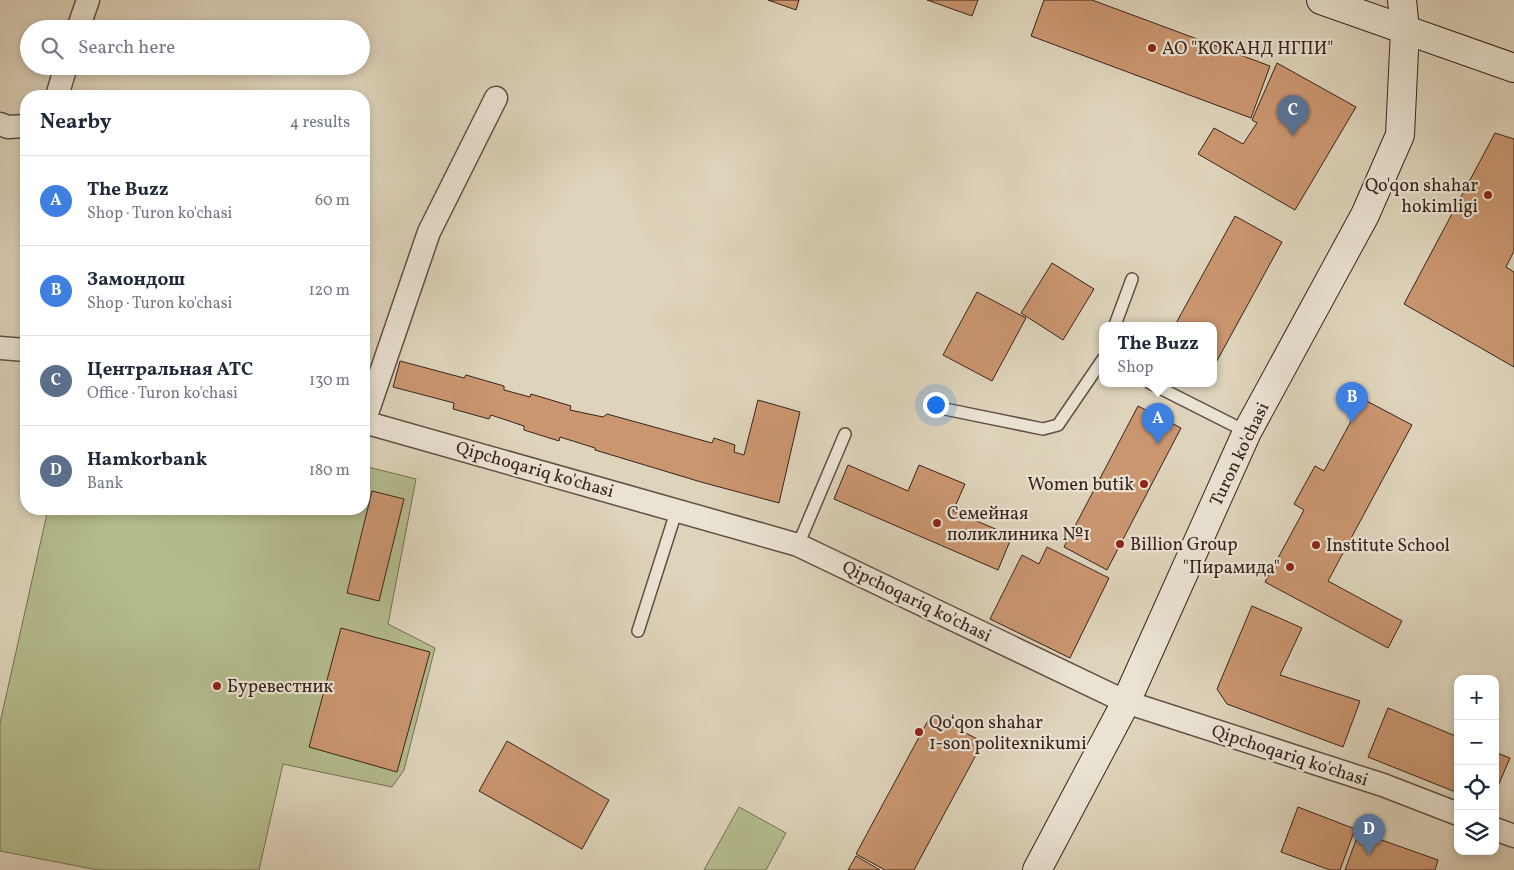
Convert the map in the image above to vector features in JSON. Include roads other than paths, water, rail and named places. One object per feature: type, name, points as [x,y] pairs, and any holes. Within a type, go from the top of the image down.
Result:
[{"type":"main road","points":[[1321,0],[1514,68]]},
{"type":"main road","name":"Turon ko'chasi","points":[[1037,870],[1126,702],[1247,432],[1365,215],[1400,135],[1405,30],[1402,0]]},
{"type":"street","points":[[81,20],[88,0]]},
{"type":"street","points":[[58,90],[63,75]]},
{"type":"street","points":[[370,404],[429,232],[496,98]]},
{"type":"street","points":[[0,124],[20,126]]},
{"type":"street","points":[[0,348],[20,350]]},
{"type":"street","name":"Qipchoqariq ko'chasi","points":[[370,424],[677,509],[798,545],[1126,702],[1384,785],[1454,812]]},
{"type":"street","points":[[1499,830],[1514,836]]},
{"type":"lane","points":[[1116,322],[1132,279]]},
{"type":"lane","points":[[940,408],[1044,429],[1058,425],[1099,365]]},
{"type":"lane","points":[[1158,387],[1247,432]]},
{"type":"lane","points":[[798,545],[845,434]]},
{"type":"lane","points":[[638,632],[677,509]]},
{"type":"place","name":"АО \"КОКАНД НГПИ\"","points":[[1152,48]]},
{"type":"place","name":"Центральная АТС","points":[[1293,136]]},
{"type":"place","name":"Qo'qon shahar hokimligi","points":[[1488,195]]},
{"type":"place","name":"Замондош","points":[[1352,423]]},
{"type":"place","name":"The Buzz","points":[[1158,444]]},
{"type":"place","name":"Women butik","points":[[1144,484]]},
{"type":"place","name":"Семейная поликлиника №1","points":[[937,523]]},
{"type":"place","name":"Billion Group","points":[[1120,544]]},
{"type":"place","name":"Institute School","points":[[1316,545]]},
{"type":"place","name":"\"Пирамида\"","points":[[1290,567]]},
{"type":"place","name":"Буревестник","points":[[217,686]]},
{"type":"place","name":"Qoʻqon shahar 1-son politexnikumi","points":[[919,732]]},
{"type":"place","name":"Hamkorbank","points":[[1369,855]]}]
